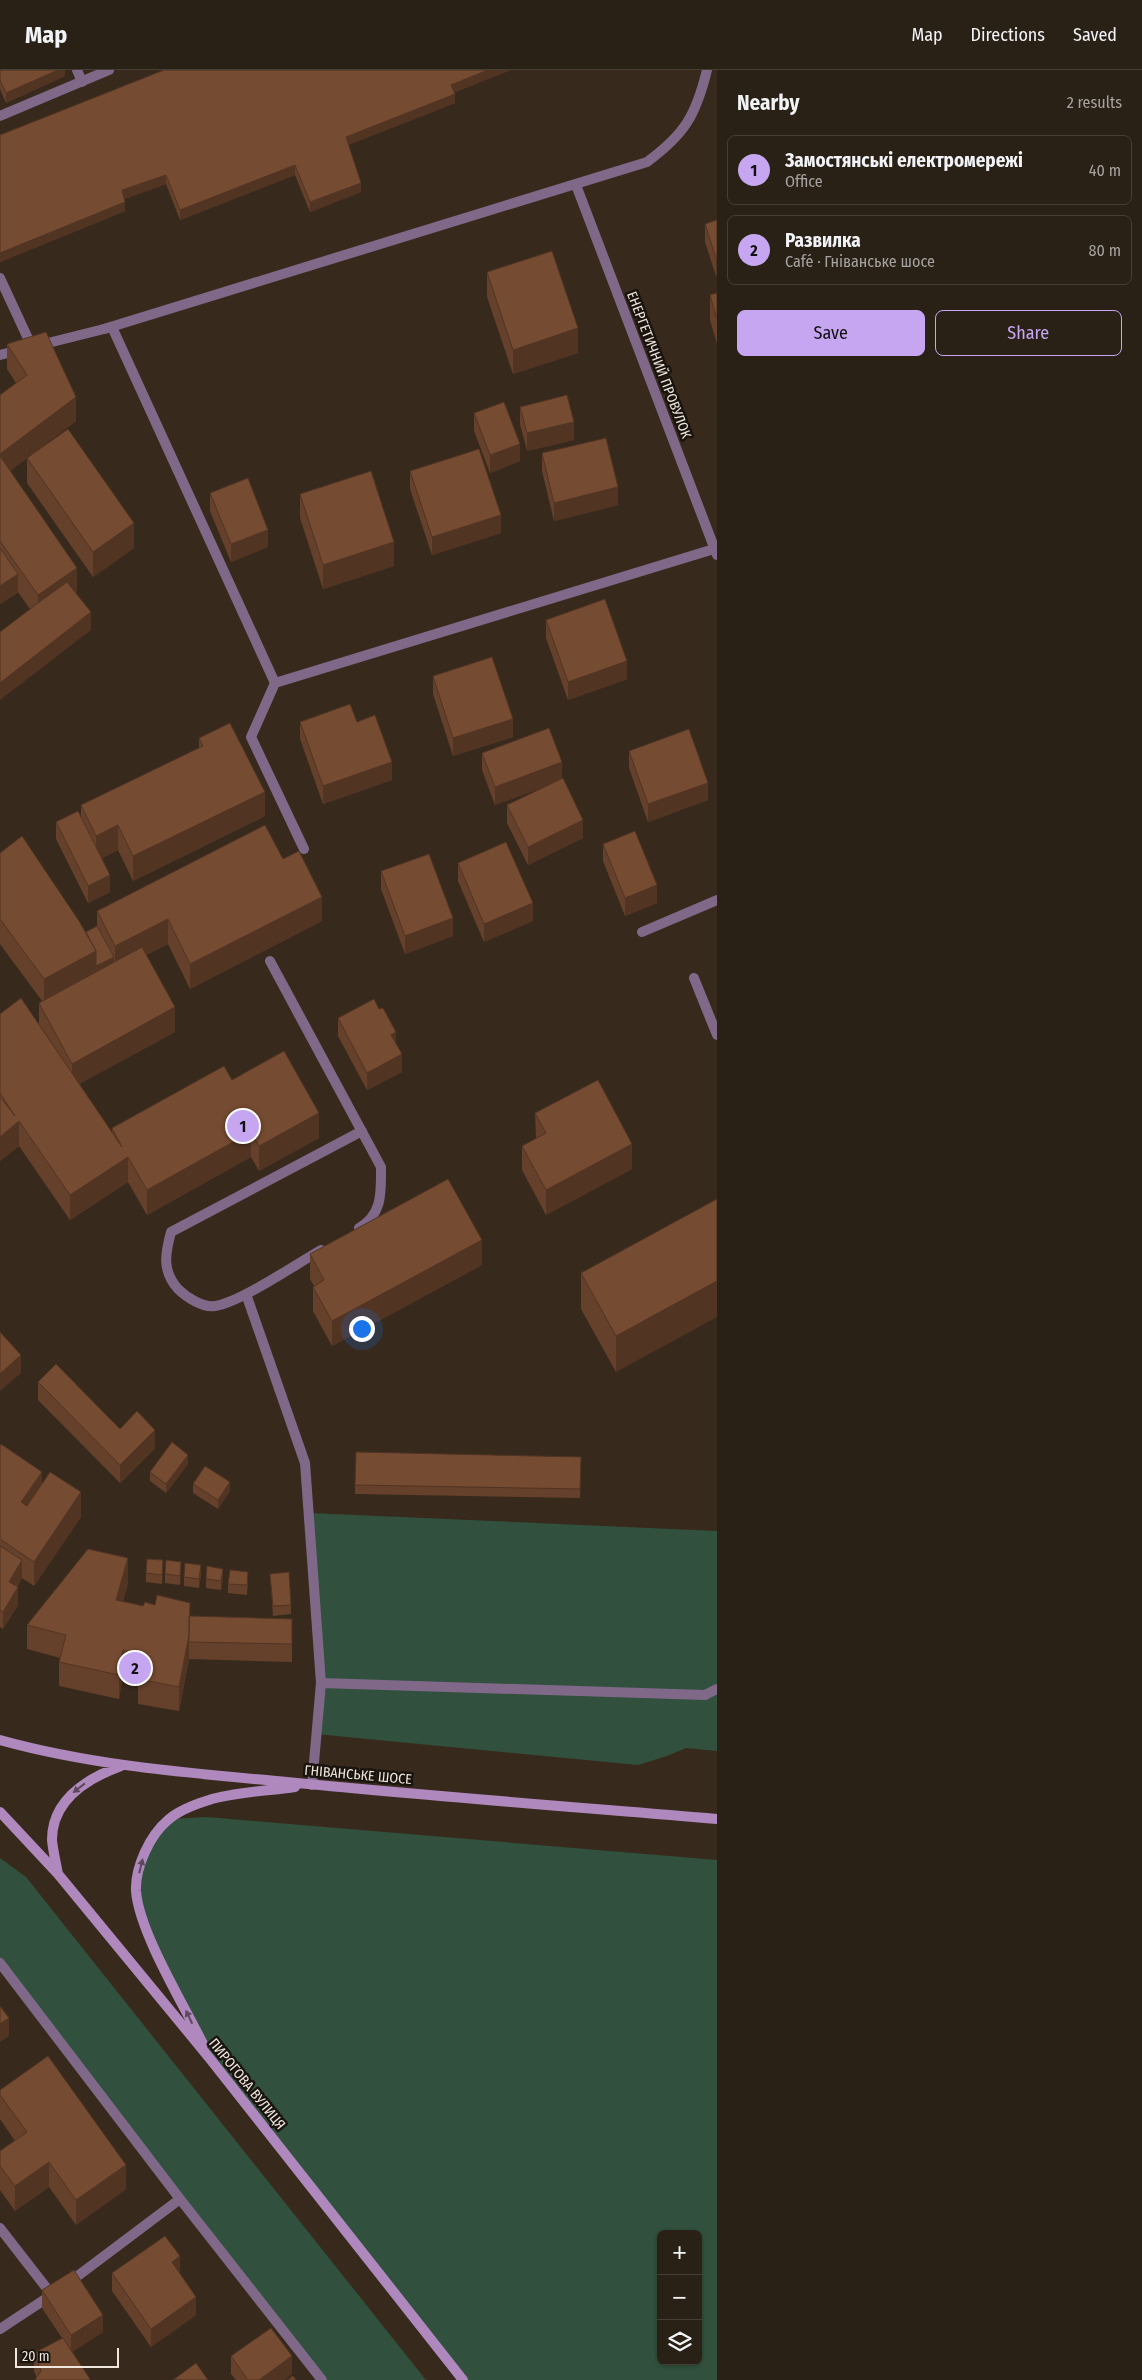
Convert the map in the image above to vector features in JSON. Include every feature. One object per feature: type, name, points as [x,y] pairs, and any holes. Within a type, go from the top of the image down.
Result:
[{"type":"main road","name":"ГНІВАНСЬКЕ ШОСЕ","points":[[0,1740],[39,1750],[122,1766],[312,1785],[717,1819]]},
{"type":"main road","points":[[58,1874],[52,1838],[59,1811],[75,1790],[99,1774],[122,1766]]},
{"type":"main road","points":[[211,2060],[140,1913],[136,1890],[141,1861],[152,1839],[168,1819],[188,1808],[210,1799],[312,1785]]},
{"type":"main road","name":"ПИРОГОВА ВУЛИЦЯ","points":[[0,1812],[58,1874],[211,2060],[464,2380]]},
{"type":"street","points":[[77,70],[82,82]]},
{"type":"street","points":[[0,116],[109,70]]},
{"type":"street","points":[[0,355],[112,327],[647,162],[672,144],[692,117],[707,70]]},
{"type":"street","name":"ЕНЕРГЕТИЧНИЙ ПРОВУЛОК","points":[[576,185],[716,552]]},
{"type":"street","points":[[0,278],[32,347]]},
{"type":"street","points":[[112,327],[275,683],[251,737],[304,849]]},
{"type":"street","points":[[275,683],[716,552]]},
{"type":"street","points":[[642,932],[717,900]]},
{"type":"street","points":[[270,961],[381,1167],[381,1197],[370,1221],[346,1236]]},
{"type":"street","points":[[694,978],[717,1035]]},
{"type":"street","points":[[329,1246],[246,1294],[214,1306],[187,1298],[170,1280],[164,1254],[171,1232],[362,1131]]},
{"type":"street","points":[[246,1294],[305,1463],[321,1683],[312,1785]]},
{"type":"street","points":[[321,1683],[705,1695],[717,1689]]},
{"type":"street","points":[[0,1963],[180,2199],[322,2380]]},
{"type":"street","points":[[0,2328],[52,2295],[180,2199]]},
{"type":"street","points":[[0,2228],[52,2295]]},
{"type":"green space","points":[[309,1513],[717,1531],[717,1751],[686,1748],[638,1765],[316,1734],[321,1683]]},
{"type":"green space","points":[[207,1817],[717,1860],[717,2380],[463,2380],[211,2060],[140,1913],[141,1861],[168,1819]]},
{"type":"green space","points":[[0,1858],[26,1877],[426,2380],[322,2380],[0,1963]]},
{"type":"building","points":[[0,70],[58,70],[6,93],[0,80]]},
{"type":"building","points":[[164,70],[488,70],[451,85],[455,94],[346,137],[361,183],[310,202],[295,165],[180,210],[166,175],[122,190],[125,202],[0,253],[0,135]]},
{"type":"building","points":[[717,220],[717,258],[716,258],[705,224]]},
{"type":"building","points":[[552,251],[578,328],[513,350],[487,272]]},
{"type":"building","points":[[717,293],[717,319],[710,295]]},
{"type":"building","points":[[46,332],[76,397],[0,454],[0,395],[27,375],[7,344]]},
{"type":"building","points":[[567,395],[574,422],[527,433],[520,407]]},
{"type":"building","points":[[504,402],[520,444],[490,455],[474,413]]},
{"type":"building","points":[[68,429],[134,523],[93,552],[27,458]]},
{"type":"building","points":[[606,438],[618,487],[554,503],[542,453]]},
{"type":"building","points":[[479,449],[501,515],[432,537],[410,471]]},
{"type":"building","points":[[0,456],[77,568],[38,595],[0,541]]},
{"type":"building","points":[[371,471],[394,542],[323,565],[300,494]]},
{"type":"building","points":[[248,478],[268,530],[231,544],[210,493]]},
{"type":"building","points":[[0,548],[18,574],[0,586]]},
{"type":"building","points":[[67,582],[91,612],[0,683],[0,632]]},
{"type":"building","points":[[605,599],[627,661],[568,682],[546,620]]},
{"type":"building","points":[[492,657],[513,719],[453,738],[433,676]]},
{"type":"building","points":[[350,704],[357,722],[375,715],[392,762],[323,786],[300,722]]},
{"type":"building","points":[[230,723],[265,792],[133,856],[118,825],[96,836],[81,805],[203,746],[199,738]]},
{"type":"building","points":[[549,728],[562,762],[495,787],[482,753]]},
{"type":"building","points":[[689,729],[708,783],[648,804],[629,751]]},
{"type":"building","points":[[563,778],[583,820],[528,847],[507,805]]},
{"type":"building","points":[[78,811],[110,875],[88,886],[56,822]]},
{"type":"building","points":[[265,825],[283,859],[299,851],[322,897],[190,964],[168,919],[115,946],[97,911]]},
{"type":"building","points":[[635,831],[657,885],[625,898],[603,844]]},
{"type":"building","points":[[22,836],[79,921],[96,951],[44,979],[0,919],[0,853]]},
{"type":"building","points":[[506,842],[533,903],[484,924],[458,863]]},
{"type":"building","points":[[429,854],[453,918],[405,936],[381,871]]},
{"type":"building","points":[[97,926],[114,957],[96,966],[96,951],[86,932]]},
{"type":"building","points":[[142,947],[175,1007],[72,1064],[39,1003]]},
{"type":"building","points":[[21,998],[122,1147],[112,1128],[224,1066],[232,1080],[284,1051],[319,1113],[259,1146],[251,1132],[147,1190],[128,1157],[70,1195],[19,1121],[0,1137],[0,1097],[15,1116],[0,1093],[0,1014]]},
{"type":"building","points":[[374,999],[379,1009],[383,1008],[396,1032],[391,1035],[402,1054],[367,1073],[338,1018]]},
{"type":"building","points":[[598,1080],[632,1144],[546,1190],[522,1146],[546,1133],[535,1113]]},
{"type":"building","points":[[448,1179],[482,1240],[332,1321],[313,1287],[324,1280],[310,1254]]},
{"type":"building","points":[[717,1199],[717,1281],[616,1336],[581,1273]]},
{"type":"building","points":[[0,1332],[21,1355],[0,1374]]},
{"type":"building","points":[[56,1364],[120,1429],[137,1411],[155,1430],[120,1465],[38,1382]]},
{"type":"building","points":[[172,1442],[188,1455],[166,1484],[150,1472]]},
{"type":"building","points":[[1,1444],[42,1472],[21,1502],[27,1506],[50,1472],[81,1492],[34,1562],[0,1539]]},
{"type":"building","points":[[356,1452],[581,1457],[580,1489],[355,1485]]},
{"type":"building","points":[[205,1466],[230,1482],[218,1500],[193,1484]]},
{"type":"building","points":[[0,1546],[22,1560],[9,1582],[18,1587],[3,1612],[0,1610]]},
{"type":"building","points":[[88,1549],[128,1558],[116,1600],[143,1606],[145,1602],[155,1605],[157,1595],[190,1603],[189,1635],[179,1687],[138,1679],[143,1655],[123,1650],[119,1675],[59,1662],[66,1635],[27,1625]]},
{"type":"building","points":[[147,1559],[163,1560],[162,1575],[146,1573]]},
{"type":"building","points":[[166,1560],[181,1562],[180,1576],[165,1574]]},
{"type":"building","points":[[185,1563],[201,1565],[199,1579],[184,1577]]},
{"type":"building","points":[[207,1566],[223,1569],[221,1581],[206,1579]]},
{"type":"building","points":[[230,1570],[248,1572],[247,1585],[228,1584]]},
{"type":"building","points":[[289,1572],[291,1605],[273,1606],[270,1574]]},
{"type":"building","points":[[189,1616],[292,1619],[292,1644],[189,1642]]},
{"type":"building","points":[[0,2006],[9,2018],[0,2024]]},
{"type":"building","points":[[48,2056],[126,2165],[76,2200],[49,2162],[15,2186],[0,2166],[0,2151],[27,2132],[0,2095],[0,2090]]},
{"type":"building","points":[[165,2236],[180,2256],[172,2262],[196,2297],[151,2329],[112,2273]]},
{"type":"building","points":[[74,2270],[103,2315],[71,2335],[42,2290]]},
{"type":"building","points":[[271,2328],[292,2356],[259,2380],[248,2380],[231,2356]]},
{"type":"building","points":[[63,2338],[90,2379],[35,2380],[41,2371],[34,2353]]},
{"type":"building","points":[[196,2363],[208,2380],[173,2380]]},
{"type":"building","points":[[293,2376],[296,2380],[287,2380]]},
{"type":"place","name":"Замостянські електромережі","points":[[243,1126]]},
{"type":"place","name":"Развилка","points":[[135,1668]]}]
